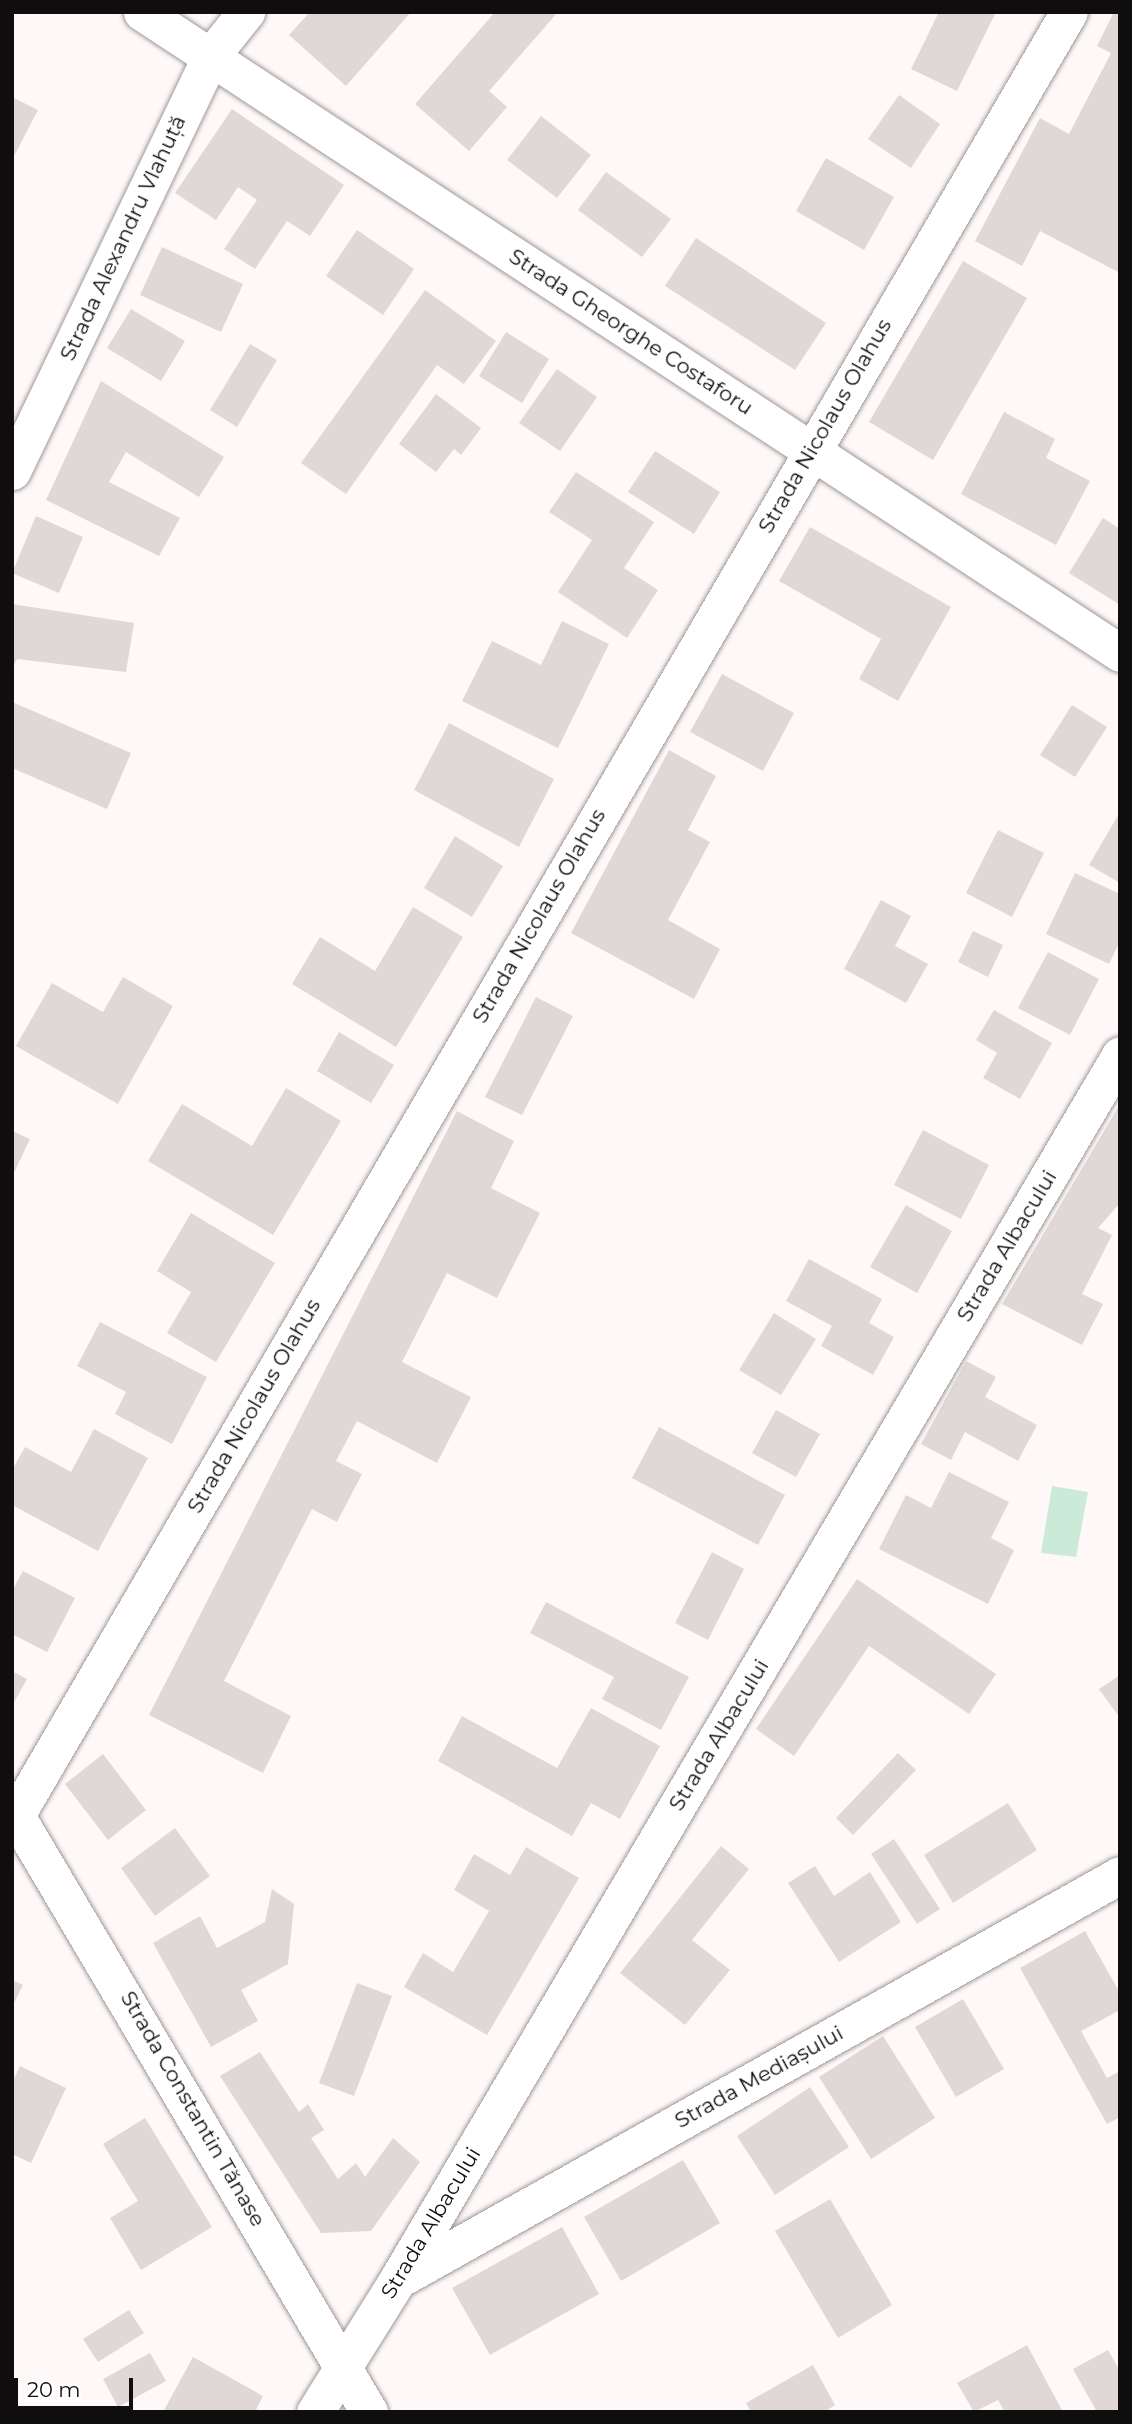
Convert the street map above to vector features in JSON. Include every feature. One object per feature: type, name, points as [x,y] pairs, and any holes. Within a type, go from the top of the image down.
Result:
[{"type":"street","name":"Strada Gheorghe Costaforu","points":[[142,12],[1120,653]]},
{"type":"street","name":"Strada Alexandru Vlahuță","points":[[12,471],[210,57],[246,12]]},
{"type":"street","name":"Strada Nicolaus Olahus","points":[[14,1815],[1069,12]]},
{"type":"street","name":"Strada Albacului","points":[[315,2412],[342,2364],[398,2279],[1120,1055]]},
{"type":"street","name":"Strada Constantin Tănase","points":[[14,1815],[369,2412]]},
{"type":"street","name":"Strada Mediașului","points":[[398,2279],[1120,1875]]},
{"type":"shaded area","points":[[1052,1486],[1088,1492],[1076,1557],[1041,1553]]},
{"type":"building","points":[[310,12],[411,12],[346,86],[289,35]]},
{"type":"building","points":[[495,12],[558,12],[489,91],[507,107],[469,151],[415,104]]},
{"type":"building","points":[[939,12],[996,12],[957,91],[911,69]]},
{"type":"building","points":[[1114,12],[1120,12],[1120,273],[1040,231],[1022,266],[975,241],[1040,118],[1069,134],[1111,53],[1097,46]]},
{"type":"building","points":[[899,95],[940,124],[911,168],[868,139]]},
{"type":"building","points":[[12,97],[38,110],[12,160]]},
{"type":"building","points":[[232,109],[344,185],[310,236],[287,221],[255,269],[224,249],[257,200],[238,187],[216,220],[175,193]]},
{"type":"building","points":[[541,116],[591,155],[557,198],[507,160]]},
{"type":"building","points":[[826,158],[894,197],[864,250],[796,211]]},
{"type":"building","points":[[606,172],[671,219],[642,257],[578,210]]},
{"type":"building","points":[[357,230],[414,269],[383,315],[326,276]]},
{"type":"building","points":[[696,238],[826,323],[795,370],[665,286]]},
{"type":"building","points":[[162,247],[243,284],[221,332],[140,295]]},
{"type":"building","points":[[963,261],[1027,298],[933,460],[869,422]]},
{"type":"building","points":[[425,290],[496,341],[464,384],[437,365],[346,494],[301,463]]},
{"type":"building","points":[[131,309],[185,341],[161,381],[107,348]]},
{"type":"building","points":[[506,332],[549,359],[522,403],[479,376]]},
{"type":"building","points":[[250,344],[277,360],[237,427],[210,410]]},
{"type":"building","points":[[557,369],[597,397],[560,451],[519,423]]},
{"type":"building","points":[[101,381],[224,457],[199,497],[126,452],[109,482],[180,518],[159,556],[46,500]]},
{"type":"building","points":[[436,394],[481,428],[461,455],[454,449],[436,472],[399,444]]},
{"type":"building","points":[[1004,412],[1055,439],[1046,458],[1090,481],[1056,545],[961,494]]},
{"type":"building","points":[[655,451],[720,492],[694,534],[628,492]]},
{"type":"building","points":[[576,472],[654,522],[624,568],[658,590],[627,638],[558,592],[592,540],[549,512]]},
{"type":"building","points":[[36,516],[83,537],[59,593],[12,573]]},
{"type":"building","points":[[1103,518],[1120,529],[1120,605],[1069,573]]},
{"type":"building","points":[[810,527],[951,607],[898,701],[859,679],[881,639],[779,581]]},
{"type":"building","points":[[12,604],[134,623],[126,672],[17,659],[12,669]]},
{"type":"building","points":[[562,621],[609,644],[558,748],[462,701],[492,641],[541,665]]},
{"type":"building","points":[[722,674],[794,713],[763,771],[690,732]]},
{"type":"building","points":[[12,702],[131,753],[107,809],[12,768]]},
{"type":"building","points":[[1072,705],[1107,727],[1075,777],[1040,755]]},
{"type":"building","points":[[449,723],[554,779],[519,847],[414,790]]},
{"type":"building","points":[[669,750],[716,776],[688,830],[710,842],[668,920],[720,949],[694,999],[571,933]]},
{"type":"building","points":[[1120,812],[1120,883],[1089,865]]},
{"type":"building","points":[[998,830],[1044,853],[1012,917],[966,893]]},
{"type":"building","points":[[455,836],[503,866],[472,917],[424,888]]},
{"type":"building","points":[[1075,873],[1120,894],[1120,941],[1109,964],[1046,934]]},
{"type":"building","points":[[881,900],[911,916],[895,946],[928,964],[906,1003],[844,969]]},
{"type":"building","points":[[413,907],[463,937],[396,1047],[292,984],[320,937],[375,971]]},
{"type":"building","points":[[973,931],[1003,945],[988,977],[958,962]]},
{"type":"building","points":[[1048,952],[1099,979],[1070,1035],[1018,1008]]},
{"type":"building","points":[[123,977],[173,1006],[118,1104],[16,1046],[52,983],[103,1012]]},
{"type":"building","points":[[536,997],[573,1016],[522,1115],[485,1097]]},
{"type":"building","points":[[994,1010],[1052,1043],[1020,1099],[983,1078],[997,1053],[976,1040]]},
{"type":"building","points":[[339,1032],[394,1065],[371,1103],[317,1071]]},
{"type":"building","points":[[286,1088],[341,1121],[273,1235],[148,1161],[182,1104],[252,1146]]},
{"type":"building","points":[[1120,1104],[1120,1203],[1098,1228],[1112,1235],[1082,1294],[1103,1304],[1082,1345],[1002,1304]]},
{"type":"building","points":[[457,1111],[514,1141],[491,1188],[540,1213],[497,1298],[447,1273],[402,1362],[471,1397],[437,1463],[357,1421],[336,1461],[362,1474],[337,1522],[312,1509],[224,1681],[291,1716],[263,1773],[149,1715]]},
{"type":"building","points":[[923,1130],[989,1165],[961,1219],[894,1185]]},
{"type":"building","points":[[12,1131],[30,1139],[12,1177]]},
{"type":"building","points":[[906,1205],[952,1231],[917,1293],[870,1267]]},
{"type":"building","points":[[191,1213],[275,1263],[216,1362],[167,1333],[191,1292],[157,1271]]},
{"type":"building","points":[[809,1259],[882,1299],[869,1323],[894,1337],[873,1375],[821,1346],[832,1326],[786,1301]]},
{"type":"building","points":[[774,1313],[816,1339],[781,1395],[739,1370]]},
{"type":"building","points":[[100,1322],[207,1377],[172,1444],[115,1414],[126,1392],[77,1366]]},
{"type":"building","points":[[966,1361],[996,1377],[985,1397],[1037,1425],[1018,1461],[965,1432],[951,1460],[921,1444]]},
{"type":"building","points":[[776,1410],[820,1434],[796,1477],[752,1453]]},
{"type":"building","points":[[659,1427],[785,1495],[758,1545],[632,1478]]},
{"type":"building","points":[[94,1429],[148,1458],[98,1551],[12,1505],[12,1470],[25,1447],[71,1472]]},
{"type":"building","points":[[949,1472],[1009,1502],[991,1538],[1014,1550],[988,1604],[879,1549],[906,1495],[931,1508]]},
{"type":"building","points":[[712,1552],[744,1569],[708,1640],[675,1623]]},
{"type":"building","points":[[23,1571],[75,1598],[47,1652],[12,1634],[12,1591]]},
{"type":"building","points":[[857,1579],[996,1674],[969,1714],[869,1646],[794,1756],[756,1729]]},
{"type":"building","points":[[546,1602],[689,1677],[661,1730],[602,1699],[614,1677],[530,1633]]},
{"type":"building","points":[[12,1671],[27,1679],[12,1706]]},
{"type":"building","points":[[1120,1675],[1120,1718],[1099,1689]]},
{"type":"building","points":[[591,1708],[660,1746],[620,1819],[591,1803],[572,1836],[438,1761],[462,1716],[557,1768]]},
{"type":"building","points":[[898,1753],[916,1770],[853,1835],[836,1818]]},
{"type":"building","points":[[103,1754],[146,1810],[108,1840],[65,1784]]},
{"type":"building","points":[[1008,1803],[1037,1850],[953,1903],[924,1855]]},
{"type":"building","points":[[175,1828],[210,1876],[155,1916],[121,1868]]},
{"type":"building","points":[[894,1839],[940,1909],[917,1924],[871,1854]]},
{"type":"building","points":[[721,1846],[749,1869],[692,1940],[730,1970],[685,2025],[620,1973]]},
{"type":"building","points":[[526,1847],[579,1878],[487,2035],[404,1987],[423,1953],[453,1972],[489,1911],[454,1890],[474,1854],[510,1875]]},
{"type":"building","points":[[815,1866],[834,1896],[870,1872],[901,1922],[839,1962],[788,1883]]},
{"type":"building","points":[[272,1889],[294,1904],[288,1964],[241,1990],[258,2021],[211,2047],[153,1943],[200,1916],[217,1948],[265,1922]]},
{"type":"building","points":[[1085,1931],[1120,1993],[1120,2010],[1081,2031],[1107,2078],[1120,2071],[1120,2117],[1107,2124],[1020,1968]]},
{"type":"building","points":[[12,1980],[23,1985],[12,2007]]},
{"type":"building","points":[[357,1983],[392,1996],[354,2096],[319,2083]]},
{"type":"building","points":[[963,1999],[1004,2069],[956,2097],[915,2027]]},
{"type":"building","points":[[883,2036],[935,2118],[871,2159],[819,2077]]},
{"type":"building","points":[[260,2052],[299,2112],[308,2104],[324,2130],[311,2138],[338,2179],[356,2163],[365,2177],[393,2138],[420,2162],[371,2231],[321,2233],[220,2076]]},
{"type":"building","points":[[20,2066],[66,2088],[31,2163],[12,2154],[12,2083]]},
{"type":"building","points":[[810,2087],[849,2147],[775,2195],[737,2136]]},
{"type":"building","points":[[145,2118],[212,2227],[141,2270],[110,2218],[138,2201],[103,2144]]},
{"type":"building","points":[[683,2160],[720,2223],[621,2281],[584,2217]]},
{"type":"building","points":[[830,2199],[892,2305],[838,2338],[775,2231]]},
{"type":"building","points":[[562,2227],[599,2294],[490,2355],[452,2288]]},
{"type":"building","points":[[129,2310],[144,2333],[98,2362],[83,2339]]},
{"type":"building","points":[[1027,2345],[1063,2412],[1005,2412],[998,2400],[974,2412],[957,2383]]},
{"type":"building","points":[[1108,2350],[1120,2371],[1120,2412],[1097,2412],[1073,2369]]},
{"type":"building","points":[[150,2353],[166,2381],[118,2407],[103,2379]]},
{"type":"building","points":[[193,2357],[263,2396],[255,2412],[163,2412]]},
{"type":"building","points":[[813,2365],[835,2405],[824,2412],[751,2412],[746,2403]]}]
